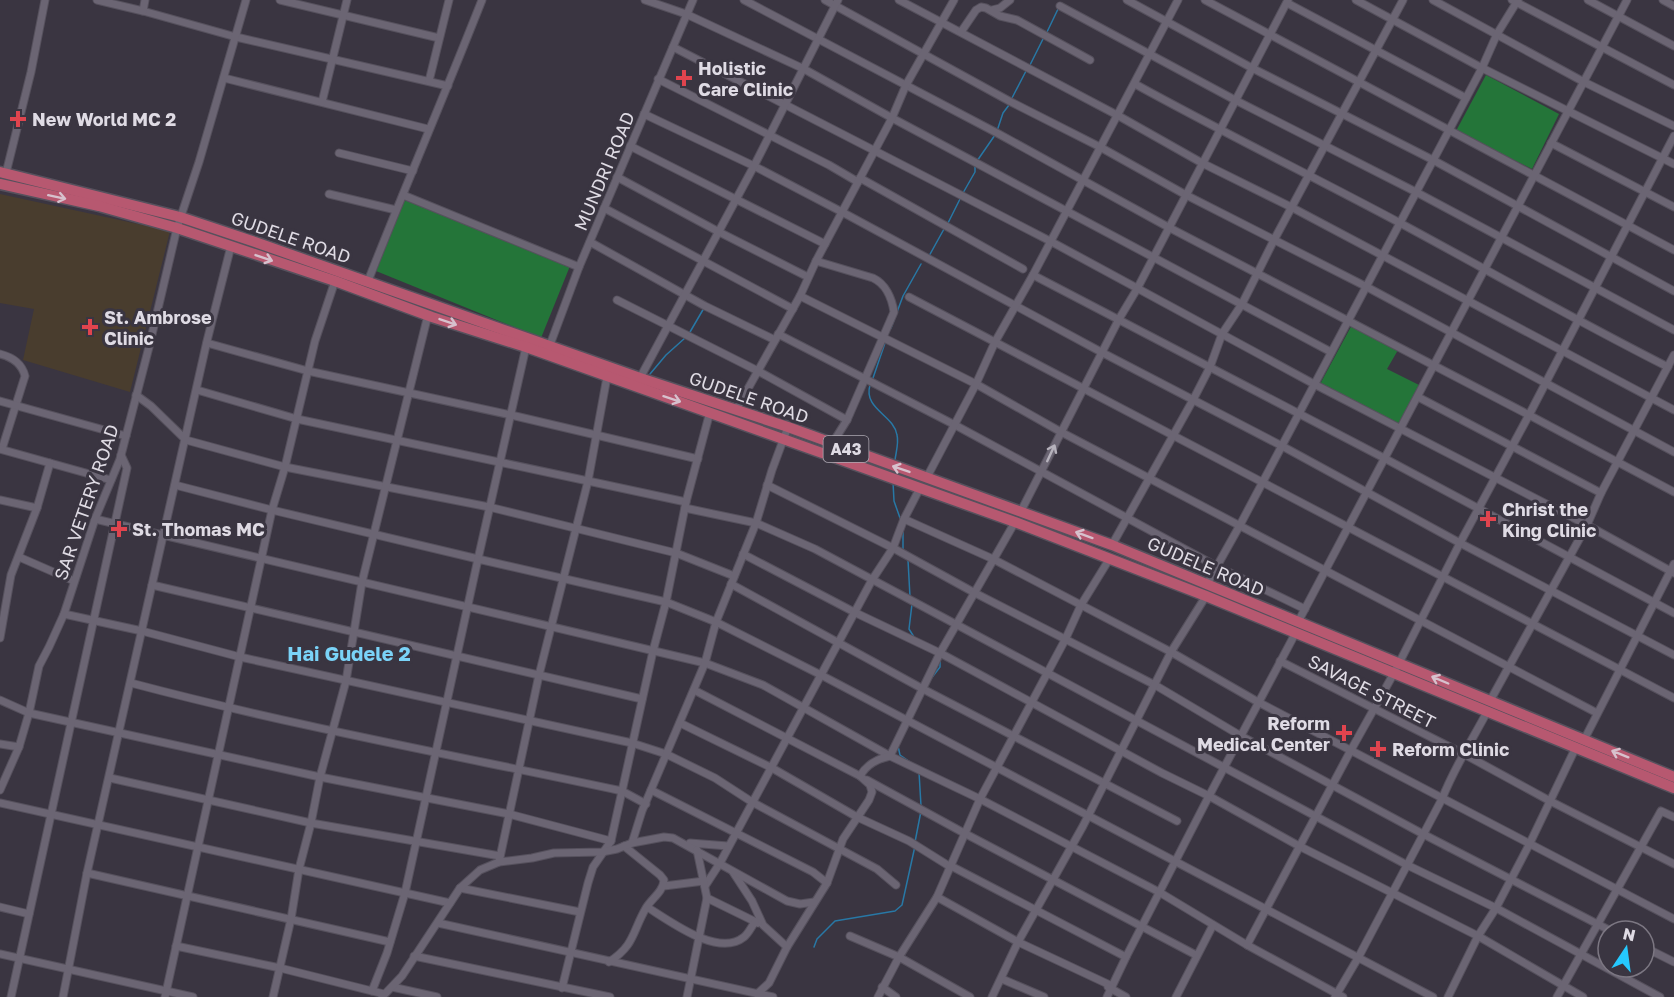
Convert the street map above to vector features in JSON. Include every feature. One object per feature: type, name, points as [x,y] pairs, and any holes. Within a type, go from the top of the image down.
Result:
[{"type":"highway","name":"GUDELE ROAD","points":[[3,172],[178,222],[368,281],[548,350],[607,376],[1015,522],[1206,596],[1295,634],[1396,668]]},
{"type":"highway","name":"GUDELE ROAD","points":[[0,184],[178,222],[231,246],[428,315],[526,347],[548,350],[640,378],[788,427],[1112,545],[1298,622],[1396,668],[1488,707],[1674,777]]},
{"type":"highway","name":"GUDELE ROAD","points":[[1580,743],[1674,788]]},
{"type":"street","points":[[3,172],[31,72],[45,0]]},
{"type":"street","points":[[97,0],[143,10],[236,37],[448,86]]},
{"type":"street","points":[[143,10],[146,0]]},
{"type":"street","name":"SAR VETERY ROAD","points":[[0,790],[19,747],[39,666],[64,614],[95,519],[121,455],[178,222],[199,162],[246,0]]},
{"type":"street","points":[[280,0],[439,38]]},
{"type":"street","points":[[322,102],[347,0]]},
{"type":"street","points":[[429,81],[448,0]]},
{"type":"street","points":[[368,281],[482,0]]},
{"type":"street","points":[[645,0],[686,14],[804,69],[1331,352]]},
{"type":"street","name":"MUNDRI ROAD","points":[[548,350],[616,177],[693,0]]},
{"type":"street","points":[[744,0],[1168,227],[1674,492]]},
{"type":"street","points":[[825,0],[837,2],[1011,102],[1545,381],[1674,452]]},
{"type":"street","points":[[899,0],[1117,115],[1202,163],[1292,207],[1674,410]]},
{"type":"street","points":[[736,410],[800,296],[816,261],[892,118],[906,85],[954,0]]},
{"type":"street","points":[[992,10],[1000,8],[1010,0]]},
{"type":"street","points":[[1127,0],[1252,68],[1432,160],[1674,291]]},
{"type":"street","points":[[927,477],[976,384],[995,342],[1033,275],[1178,0]]},
{"type":"street","points":[[1205,0],[1674,250]]},
{"type":"street","points":[[1356,0],[1482,68],[1674,164]]},
{"type":"street","points":[[1112,545],[1193,400],[1210,367],[1222,334],[1242,304],[1403,0]]},
{"type":"street","points":[[1433,0],[1584,82],[1674,126]]},
{"type":"street","points":[[1588,0],[1674,46]]},
{"type":"street","points":[[1298,622],[1627,0]]},
{"type":"street","points":[[1663,0],[1674,6]]},
{"type":"street","points":[[1207,584],[1450,129],[1515,1],[1674,85]]},
{"type":"street","points":[[640,378],[704,262],[837,2]]},
{"type":"street","points":[[1021,511],[1119,319],[1137,289],[1287,2],[1466,98]]},
{"type":"street","points":[[1060,6],[1674,330]]},
{"type":"street","points":[[961,32],[976,10],[981,7],[992,10],[1000,16],[1017,20],[1090,60]]},
{"type":"street","points":[[673,47],[1050,241],[1314,384],[1673,569],[1653,602],[1529,845],[1496,908],[1478,936],[1448,997]]},
{"type":"street","points":[[224,78],[428,129]]},
{"type":"street","points":[[658,79],[859,180],[1023,269]]},
{"type":"street","points":[[1135,84],[1219,131],[1399,223],[1577,321],[1668,367]]},
{"type":"street","points":[[644,114],[754,166],[842,212],[1674,655]]},
{"type":"street","points":[[1247,945],[1374,710],[1442,576],[1529,415],[1674,136]]},
{"type":"street","points":[[1551,143],[1674,207]]},
{"type":"street","points":[[630,146],[825,244]]},
{"type":"street","points":[[339,153],[413,171]]},
{"type":"street","points":[[616,177],[808,277]]},
{"type":"street","points":[[329,194],[396,210]]},
{"type":"street","points":[[403,195],[579,267]]},
{"type":"street","points":[[604,208],[793,309]]},
{"type":"street","points":[[590,242],[685,295],[864,378],[1216,566],[1305,609]]},
{"type":"street","points":[[63,997],[87,873],[231,246]]},
{"type":"street","points":[[816,261],[881,282],[892,302],[894,312],[847,420],[832,444]]},
{"type":"street","points":[[1033,275],[1384,458],[1674,613]]},
{"type":"street","points":[[166,994],[272,510],[285,467],[315,341],[335,281]]},
{"type":"street","points":[[800,296],[976,384],[1060,432],[1597,712]]},
{"type":"street","points":[[909,297],[1674,698]]},
{"type":"street","points":[[617,300],[758,371],[847,420]]},
{"type":"street","points":[[273,997],[320,777],[346,681],[362,582],[428,315]]},
{"type":"street","points":[[207,343],[309,371],[698,459]]},
{"type":"street","points":[[372,991],[405,893],[526,347]]},
{"type":"street","points":[[0,354],[10,357],[23,369],[25,376],[1,449],[111,480]]},
{"type":"street","points":[[95,519],[705,663],[763,685],[890,756],[980,799],[1159,892],[1338,996],[1442,799],[1449,780],[1461,762],[1462,753],[1475,735],[1568,556],[1587,525],[1601,493],[1674,355]]},
{"type":"street","points":[[176,946],[280,968],[372,991],[383,996],[402,976],[460,888],[480,870],[499,859],[550,627],[588,481],[607,376]]},
{"type":"street","points":[[197,390],[297,419],[588,481],[756,523],[815,549],[1407,865],[1496,908],[1660,997]]},
{"type":"street","points":[[136,395],[151,406],[186,440],[285,467],[489,507],[676,553],[734,576]]},
{"type":"street","points":[[1418,397],[1601,493]]},
{"type":"street","points":[[0,401],[126,436]]},
{"type":"street","points":[[562,988],[593,867],[611,841],[686,505],[710,412]]},
{"type":"street","points":[[632,843],[651,790],[705,663],[716,622],[756,523],[788,427]]},
{"type":"street","points":[[11,997],[128,468],[121,455]]},
{"type":"street","points":[[0,638],[4,595],[37,508],[50,463]]},
{"type":"street","points":[[175,485],[272,510],[666,602],[716,622],[1088,814],[1174,862],[1433,997]]},
{"type":"street","points":[[767,485],[1155,685],[1241,736],[1596,923]]},
{"type":"street","points":[[664,886],[704,884],[720,863],[872,580],[893,548],[904,519],[920,488]]},
{"type":"street","points":[[0,500],[37,508]]},
{"type":"street","points":[[904,519],[993,559],[1171,652],[1258,702],[1674,919]]},
{"type":"street","points":[[890,756],[940,653],[1015,522]]},
{"type":"street","points":[[743,554],[856,613],[940,653],[1299,846],[1478,936],[1583,997]]},
{"type":"street","points":[[19,557],[74,580]]},
{"type":"street","points":[[878,997],[899,957],[937,897],[980,799],[1065,640],[1081,605],[1110,558]]},
{"type":"street","points":[[731,584],[923,689],[1177,821]]},
{"type":"street","points":[[152,585],[354,630],[642,699]]},
{"type":"street","points":[[992,997],[1018,942],[1088,814],[1171,652],[1206,596]]},
{"type":"street","points":[[64,614],[142,631],[240,657],[632,743],[666,754],[715,778],[752,802],[877,869],[896,885]]},
{"type":"street","points":[[1107,997],[1108,986],[1126,957],[1295,634]]},
{"type":"street","name":"SAVAGE STREET","points":[[1280,662],[1462,753],[1674,864]]},
{"type":"street","points":[[131,683],[333,732],[436,751],[622,791],[646,804]]},
{"type":"street","points":[[694,690],[1196,955]]},
{"type":"street","points":[[0,700],[29,713],[320,777],[509,814],[611,841]]},
{"type":"street","points":[[680,723],[772,768],[857,817],[909,841],[950,866],[1126,957]]},
{"type":"street","points":[[0,744],[19,747]]},
{"type":"street","points":[[863,778],[871,763],[890,756]]},
{"type":"street","points":[[110,778],[311,823],[417,841],[499,859],[532,858],[554,853],[602,852],[664,837],[710,846],[728,846]]},
{"type":"street","points":[[757,994],[769,983],[787,948],[827,883],[839,848],[869,800],[872,792],[863,778]]},
{"type":"street","points":[[651,790],[813,872],[827,883]]},
{"type":"street","points":[[0,803],[99,827],[450,903]]},
{"type":"street","points":[[1602,919],[1661,811],[1674,817]]},
{"type":"street","points":[[684,842],[787,901],[800,904],[814,902]]},
{"type":"street","points":[[609,962],[625,950],[647,907],[664,886],[664,880],[660,875],[624,846]]},
{"type":"street","points":[[687,997],[706,898],[697,850]]},
{"type":"street","points":[[732,870],[752,901],[763,925],[787,948]]},
{"type":"street","points":[[87,873],[390,942]]},
{"type":"street","points":[[460,888],[580,912]]},
{"type":"street","points":[[937,897],[1018,942],[1126,997]]},
{"type":"street","points":[[706,898],[763,925]]},
{"type":"street","points":[[0,907],[29,914]]},
{"type":"street","points":[[647,907],[699,938],[727,944],[746,936],[755,922]]},
{"type":"street","points":[[438,923],[773,997]]},
{"type":"street","points":[[1176,997],[1213,925]]},
{"type":"street","points":[[1557,997],[1596,930]]},
{"type":"street","points":[[850,936],[899,957],[970,997]]},
{"type":"street","points":[[0,954],[68,968],[166,994],[193,997]]},
{"type":"street","points":[[1656,954],[1674,962]]},
{"type":"street","points":[[414,956],[610,997]]},
{"type":"street","points":[[1002,978],[1044,997]]},
{"type":"street","points":[[392,987],[437,997]]},
{"type":"street","points":[[882,987],[896,997]]},
{"type":"shaded area","points":[[0,194],[170,231],[130,392],[23,360],[34,309],[0,303]]},
{"type":"green space","points":[[1486,75],[1559,114],[1532,169],[1456,131]]},
{"type":"green space","points":[[405,198],[570,266],[541,338],[376,271]]},
{"type":"green space","points":[[1353,323],[1398,350],[1387,369],[1421,386],[1400,427],[1319,386]]},
{"type":"waterway","points":[[1047,32],[1059,7]]},
{"type":"waterway","points":[[1029,67],[1043,39]]},
{"type":"waterway","points":[[1012,98],[1026,71]]},
{"type":"waterway","points":[[997,131],[1003,113],[1009,105]]},
{"type":"waterway","points":[[977,161],[995,135]]},
{"type":"waterway","points":[[963,193],[975,172],[975,165]]},
{"type":"waterway","points":[[947,225],[961,197]]},
{"type":"waterway","points":[[929,256],[944,229]]},
{"type":"waterway","points":[[891,328],[903,296],[921,264]]},
{"type":"waterway","points":[[690,332],[704,308]]},
{"type":"waterway","points":[[650,374],[685,338]]},
{"type":"waterway","points":[[873,378],[885,343]]},
{"type":"waterway","points":[[870,385],[871,400],[895,428],[898,444],[895,460]]},
{"type":"waterway","points":[[893,482],[894,501],[900,518]]},
{"type":"waterway","points":[[903,529],[903,551]]},
{"type":"waterway","points":[[908,560],[910,597]]},
{"type":"waterway","points":[[912,604],[909,629],[914,637]]},
{"type":"waterway","points":[[930,680],[940,667],[940,659]]},
{"type":"waterway","points":[[898,746],[900,755],[913,764]]},
{"type":"waterway","points":[[919,772],[921,806]]},
{"type":"waterway","points":[[915,842],[921,811]]},
{"type":"waterway","points":[[814,947],[817,939],[835,921],[895,911],[902,905],[915,846]]},
{"type":"place","name":"Holistic Care Clinic","points":[[684,78]]},
{"type":"place","name":"New World MC 2","points":[[18,119]]},
{"type":"place","name":"St. Ambrose Clinic","points":[[90,327]]},
{"type":"place","name":"Christ the King Clinic","points":[[1488,519]]},
{"type":"place","name":"St. Thomas MC","points":[[119,529]]},
{"type":"place","name":"Reform Medical Center","points":[[1344,733]]},
{"type":"place","name":"Reform Clinic","points":[[1378,749]]},
{"type":"district","name":"Hai Gudele 2","points":[[349,653]]}]
